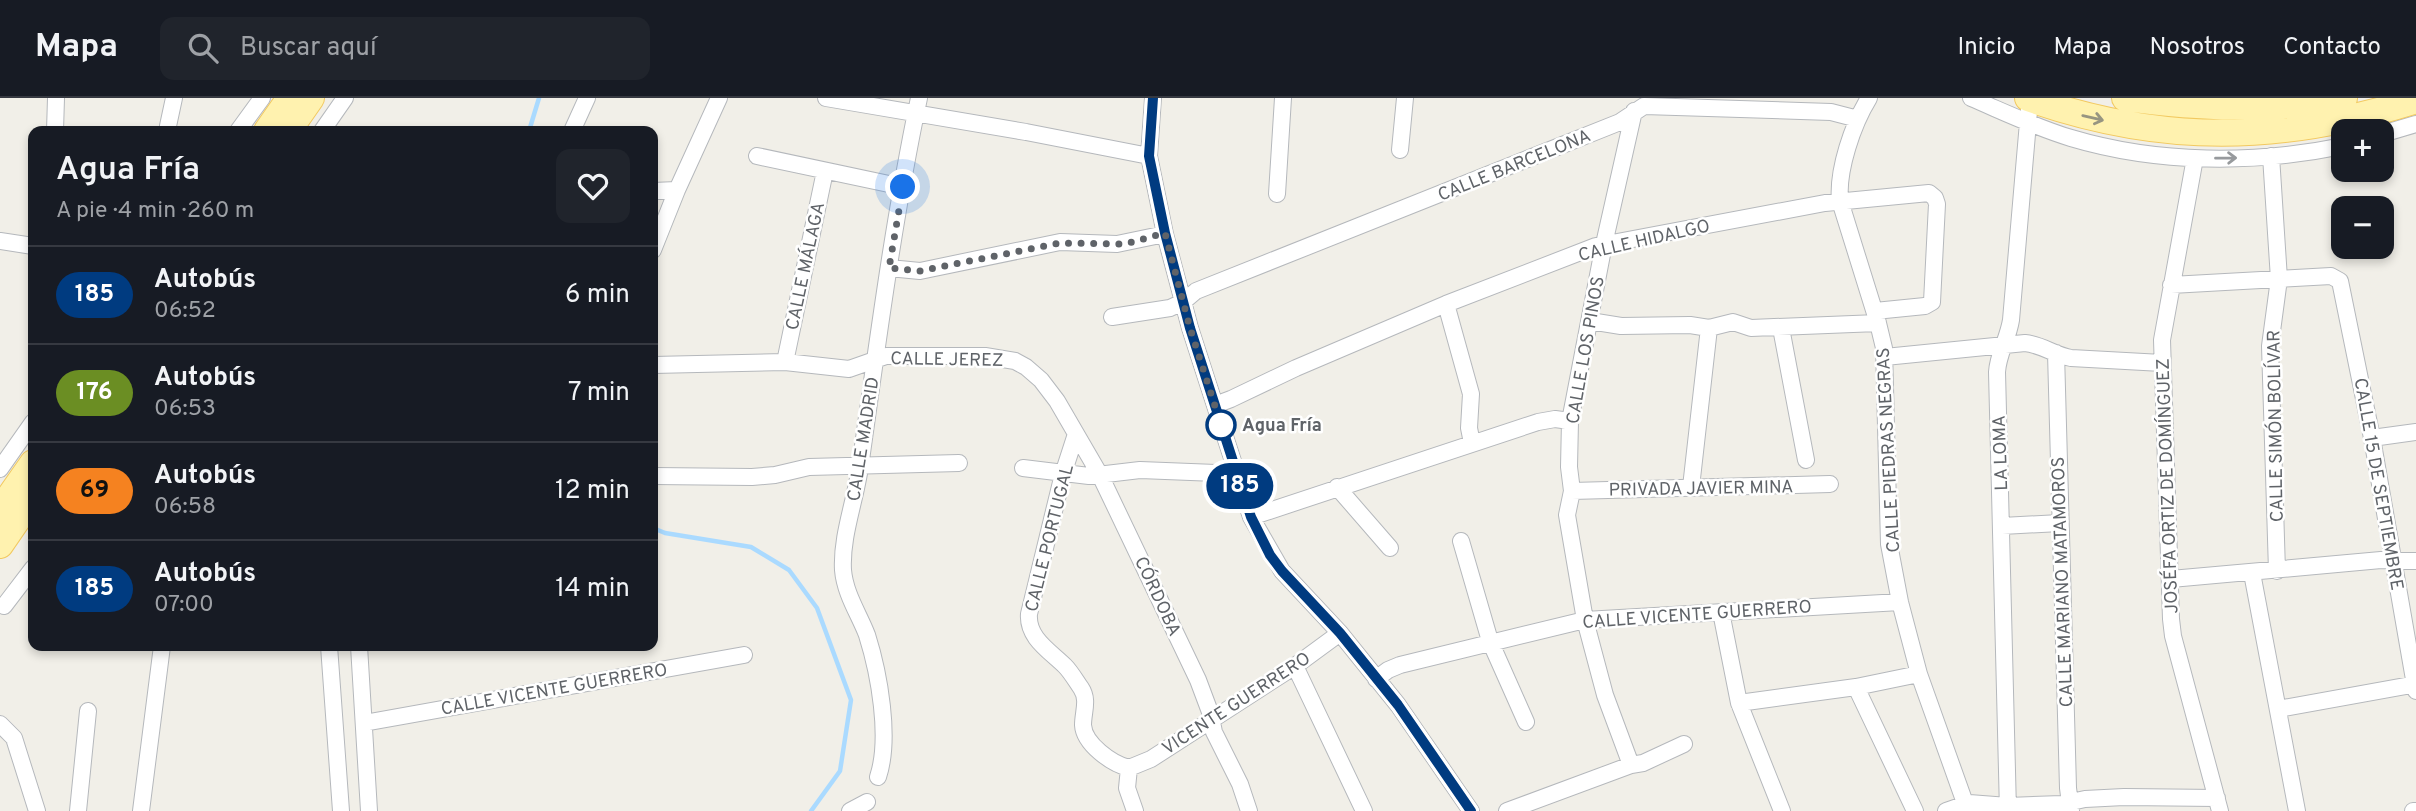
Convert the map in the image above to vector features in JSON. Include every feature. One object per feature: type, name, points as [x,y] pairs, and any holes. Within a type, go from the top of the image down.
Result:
[{"type":"main road","points":[[286,126],[290,98]]},
{"type":"main road","points":[[288,126],[312,98]]},
{"type":"main road","points":[[2125,98],[2199,106],[2261,107],[2344,98]]},
{"type":"main road","points":[[2028,106],[2125,125],[2204,133],[2264,131],[2326,124],[2416,100]]},
{"type":"main road","points":[[0,510],[28,470]]},
{"type":"main road","points":[[0,545],[28,504]]},
{"type":"street","points":[[55,126],[56,98]]},
{"type":"street","points":[[168,126],[173,98]]},
{"type":"street","points":[[242,126],[262,98]]},
{"type":"street","points":[[326,126],[345,98]]},
{"type":"street","points":[[574,126],[586,98]]},
{"type":"street","points":[[658,238],[719,98]]},
{"type":"street","points":[[826,98],[918,106],[1026,132],[1149,156]]},
{"type":"street","points":[[1153,98],[1149,156],[1165,233],[1183,302],[1251,517],[1270,555],[1377,678],[1471,811]]},
{"type":"street","points":[[1277,194],[1283,98]]},
{"type":"street","points":[[1399,150],[1405,98]]},
{"type":"street","name":"CALLE PIEDRAS NEGRAS","points":[[1869,98],[1858,119],[1841,178],[1840,201],[1876,317],[1885,357],[1888,531],[1900,602],[1919,674],[1965,803]]},
{"type":"street","points":[[1971,98],[2028,106],[2069,137],[2097,145],[2195,158],[2272,156],[2331,148]]},
{"type":"street","name":"CALLE BARCELONA","points":[[1112,317],[1170,308],[1183,302],[1195,291],[1620,122],[1635,105],[1831,112],[1858,119]]},
{"type":"street","name":"CALLE LOS PINOS","points":[[1631,765],[1605,695],[1585,620],[1567,515],[1572,491],[1570,421],[1604,244],[1635,105]]},
{"type":"street","name":"CALLE MADRID","points":[[878,776],[883,757],[881,696],[867,637],[849,594],[844,572],[844,549],[861,466],[889,268],[918,106]]},
{"type":"street","name":"LA LOMA","points":[[2008,809],[1997,372],[2011,320],[2028,106]]},
{"type":"street","points":[[2394,130],[2416,124]]},
{"type":"street","points":[[757,156],[903,187]]},
{"type":"street","name":"CALLE SIMÓN BOLÍVAR","points":[[2272,156],[2279,279],[2270,346],[2277,570]]},
{"type":"street","name":"JOSÉFA ORTIZ DE DOMÍNGUEZ","points":[[2195,158],[2163,330],[2162,363],[2173,636],[2218,805]]},
{"type":"street","name":"CALLE MÁLAGA","points":[[785,362],[825,170]]},
{"type":"street","points":[[658,191],[677,190]]},
{"type":"street","name":"CALLE HIDALGO","points":[[1215,405],[1446,304],[1604,244],[1840,201],[1924,192],[1935,198],[1932,302],[1876,317]]},
{"type":"street","points":[[889,268],[920,271],[1060,243],[1125,244],[1165,233]]},
{"type":"street","points":[[0,242],[28,245]]},
{"type":"street","name":"CALLE 15 DE SEPTIEMBRE","points":[[2279,279],[2331,276],[2338,278],[2342,284],[2416,687]]},
{"type":"street","points":[[2171,285],[2279,279]]},
{"type":"street","points":[[1446,304],[1471,394],[1469,428],[1472,443]]},
{"type":"street","points":[[1590,321],[1621,326],[1709,328],[1732,322],[1751,328],[1781,328],[1876,317]]},
{"type":"street","points":[[1690,487],[1709,328]]},
{"type":"street","points":[[1781,328],[1806,460]]},
{"type":"street","points":[[1885,357],[2004,344],[2035,344],[2078,359],[2162,363]]},
{"type":"street","name":"CALLE MARIANO MATAMOROS","points":[[2056,353],[2070,807]]},
{"type":"street","name":"CALLE JEREZ","points":[[658,365],[785,362],[849,369],[890,356],[985,356],[1015,361],[1041,380],[1057,401],[1100,475]]},
{"type":"street","points":[[1251,517],[1546,420],[1570,421]]},
{"type":"street","points":[[0,469],[28,429]]},
{"type":"street","points":[[2372,438],[2416,432]]},
{"type":"street","name":"CALLE PORTUGAL","points":[[1076,434],[1063,474],[1029,623],[1048,652],[1067,668],[1084,693],[1084,727],[1087,736],[1107,757],[1129,768]]},
{"type":"street","points":[[658,476],[752,477],[809,467],[959,463]]},
{"type":"street","points":[[1023,468],[1063,474],[1100,475],[1140,470],[1216,473],[1234,468]]},
{"type":"street","name":"CÓRDOBA","points":[[1100,475],[1198,680],[1214,732],[1240,784],[1249,811]]},
{"type":"street","name":"PRIVADA JAVIER MINA","points":[[1572,491],[1830,484]]},
{"type":"street","points":[[1337,487],[1390,548]]},
{"type":"street","points":[[2002,526],[2060,523]]},
{"type":"street","points":[[1461,541],[1490,641],[1525,722]]},
{"type":"street","points":[[2171,579],[2381,560],[2416,561]]},
{"type":"street","points":[[2252,573],[2297,811]]},
{"type":"street","points":[[4,606],[28,575]]},
{"type":"street","name":"CALLE VICENTE GUERRERO","points":[[1377,678],[1400,665],[1585,620],[1900,602]]},
{"type":"street","points":[[1721,612],[1739,703],[1782,811]]},
{"type":"street","name":"VICENTE GUERRERO","points":[[1129,768],[1151,759],[1296,666],[1340,633]]},
{"type":"street","points":[[141,811],[161,651]]},
{"type":"street","points":[[330,651],[341,811]]},
{"type":"street","points":[[359,651],[369,811]]},
{"type":"street","name":"CALLE VICENTE GUERRERO","points":[[365,723],[744,655]]},
{"type":"street","points":[[1296,666],[1364,811]]},
{"type":"street","points":[[1739,703],[1856,687],[1919,674]]},
{"type":"street","points":[[1856,687],[1915,811]]},
{"type":"street","points":[[2278,709],[2416,687]]},
{"type":"street","points":[[78,811],[88,711]]},
{"type":"street","points":[[0,724],[14,738],[37,811]]},
{"type":"street","points":[[1507,811],[1631,765],[1643,763],[1684,744]]},
{"type":"street","points":[[1129,768],[1127,788],[1135,811]]},
{"type":"street","points":[[1946,811],[1965,803],[2008,809],[2070,807],[2085,799],[2124,797],[2218,805]]},
{"type":"street","points":[[850,811],[867,802]]},
{"type":"waterway","points":[[531,126],[539,98]]},
{"type":"waterway","points":[[658,530],[751,547],[789,570],[817,608],[851,700],[840,771],[811,811]]},
{"type":"bus line","name":"185","points":[[1153,98],[1149,156],[1165,233],[1190,328],[1234,468],[1259,535],[1270,555],[1294,586],[1340,633],[1398,705],[1471,811]]},
{"type":"place","name":"Agua Fría","points":[[1221,425]]},
{"type":"route","points":[[903,187],[889,268],[914,272],[1060,243],[1125,244],[1165,233],[1190,328],[1221,425]]}]
